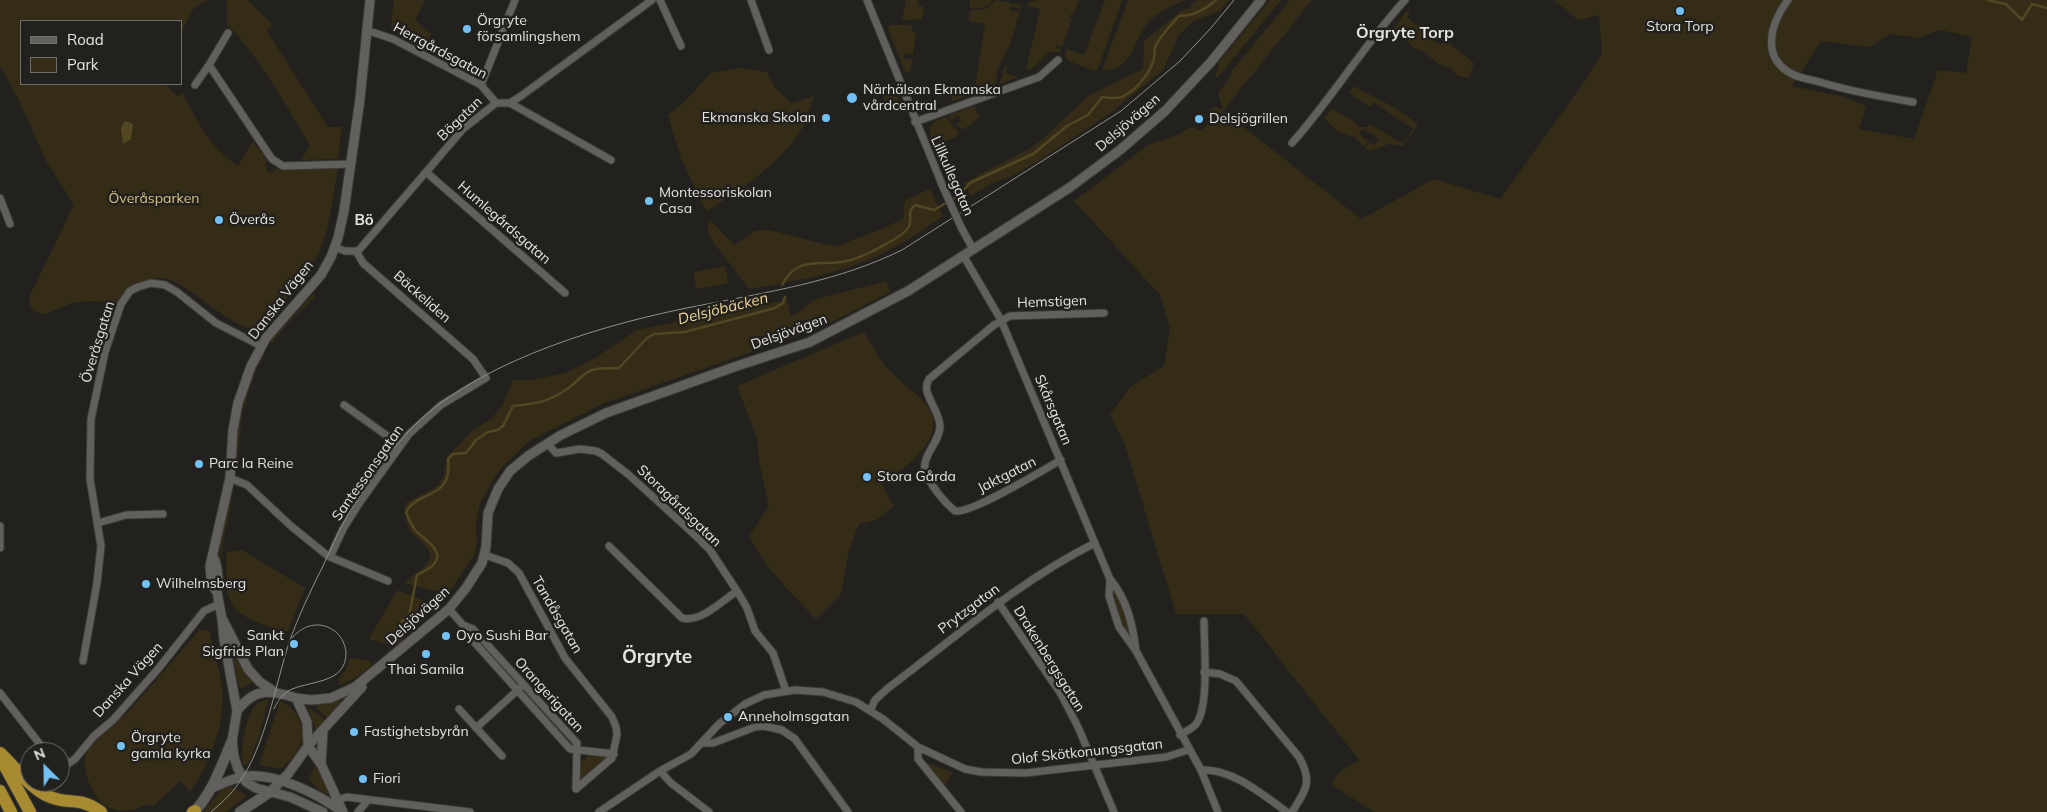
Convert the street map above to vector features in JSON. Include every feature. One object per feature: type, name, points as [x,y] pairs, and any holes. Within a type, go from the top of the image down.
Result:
[{"type":"highway","points":[[0,755],[30,812]]},
{"type":"highway","points":[[0,755],[48,796],[90,804],[101,812]]},
{"type":"highway","points":[[0,791],[11,812]]},
{"type":"main road","points":[[194,812],[203,803],[212,788],[232,741]]},
{"type":"main road","points":[[240,812],[270,792]]},
{"type":"street","name":"Danska Vägen","points":[[70,762],[94,736],[113,720],[158,669],[204,611],[219,604],[216,592],[212,587],[210,562],[230,478],[232,438],[238,403],[251,366],[261,346],[272,330],[321,274],[334,247],[344,211],[351,164],[370,0]]},
{"type":"street","points":[[480,85],[515,0]]},
{"type":"street","points":[[636,10],[640,0]]},
{"type":"street","points":[[611,160],[510,103],[652,0]]},
{"type":"street","points":[[660,0],[682,46]]},
{"type":"street","points":[[751,0],[769,50]]},
{"type":"street","name":"Lillkullegatan","points":[[867,0],[915,122],[961,227],[973,249]]},
{"type":"street","name":"Delsjövägen","points":[[296,698],[323,700],[335,697],[359,685],[449,609],[474,576],[484,555],[488,513],[498,489],[513,468],[547,443],[583,423],[616,409],[817,339],[897,298],[1069,188],[1153,122],[1211,62],[1261,0]]},
{"type":"street","points":[[1292,143],[1314,118],[1338,84],[1405,0]]},
{"type":"street","points":[[1788,0],[1772,30],[1771,41],[1778,63],[1785,69],[1803,78],[1855,92],[1913,102]]},
{"type":"street","name":"Herrgårdsgatan","points":[[366,30],[383,34],[480,85],[496,103]]},
{"type":"street","points":[[195,85],[228,32]]},
{"type":"street","points":[[915,122],[1034,79],[1058,60]]},
{"type":"street","points":[[209,65],[266,150],[277,163],[283,166],[351,164]]},
{"type":"street","name":"Bögatan","points":[[356,251],[359,250],[463,129],[496,103],[510,103]]},
{"type":"street","name":"Humlegårdsgatan","points":[[426,172],[564,293]]},
{"type":"street","points":[[0,198],[10,224]]},
{"type":"street","points":[[334,247],[345,251],[356,251]]},
{"type":"street","name":"Bäckeliden","points":[[356,251],[363,263],[473,359],[486,378]]},
{"type":"street","name":"Skårsgatan","points":[[963,255],[1001,320],[1110,579],[1121,592],[1134,630],[1136,651]]},
{"type":"street","name":"Överåsgatan","points":[[83,661],[100,558],[100,536],[90,473],[91,419],[105,352],[119,309],[125,297],[142,285],[151,283],[165,285],[177,292],[216,323],[261,346]]},
{"type":"street","name":"Hemstigen","points":[[1001,320],[1013,315],[1104,313]]},
{"type":"street","name":"Jaktgatan","points":[[1001,320],[929,379],[925,386],[927,394],[938,413],[940,424],[938,437],[926,459],[925,470],[949,506],[955,511],[964,510],[1009,490],[1060,460]]},
{"type":"street","name":"Santessonsgatan","points":[[330,557],[343,529],[356,508],[400,445],[424,419],[441,405],[486,378]]},
{"type":"street","points":[[344,405],[400,445]]},
{"type":"street","name":"Storagårdsgatan","points":[[547,443],[556,453],[588,449],[607,457],[710,550],[747,608],[755,631],[773,653],[786,691]]},
{"type":"street","points":[[230,478],[247,485],[290,526],[330,557],[388,582]]},
{"type":"street","points":[[98,523],[126,515],[163,514]]},
{"type":"street","points":[[0,526],[0,548]]},
{"type":"street","name":"Prytzgatan","points":[[870,711],[875,700],[888,688],[998,602],[1040,573],[1095,543]]},
{"type":"street","points":[[609,546],[682,618],[697,617],[737,591]]},
{"type":"street","name":"Tandåsgatan","points":[[484,555],[508,563],[519,574],[565,658],[612,716],[617,735],[614,754]]},
{"type":"street","name":"Skårsgatan","points":[[1110,579],[1108,596],[1119,627],[1136,651],[1188,750],[1201,770],[1218,812]]},
{"type":"street","name":"Drakenbergsgatan","points":[[998,602],[1061,694],[1114,812]]},
{"type":"street","points":[[219,604],[237,711],[232,741],[234,756],[243,777],[256,788],[290,798],[323,812]]},
{"type":"street","name":"Orangerigatan","points":[[449,609],[463,625],[467,634],[517,691],[570,749],[576,750],[576,743],[524,685],[473,629],[463,625]]},
{"type":"street","points":[[222,619],[248,669],[260,682],[275,692],[296,698],[307,722],[308,746],[320,764],[333,801],[343,812]]},
{"type":"street","points":[[1180,734],[1190,729],[1199,719],[1203,697],[1204,621]]},
{"type":"street","name":"Delsjövägen","points":[[308,746],[338,711],[380,668]]},
{"type":"street","points":[[1204,672],[1220,674],[1236,681],[1299,758],[1307,772],[1308,783],[1292,812]]},
{"type":"street","points":[[476,728],[524,685]]},
{"type":"street","name":"Olof Skötkonungsgatan","points":[[599,812],[660,771],[682,760],[702,743],[719,724],[745,704],[764,695],[786,691],[808,690],[823,692],[856,702],[918,747],[955,766],[981,772],[1024,773],[1166,757],[1188,750]]},
{"type":"street","points":[[237,711],[254,695],[275,692]]},
{"type":"street","points":[[0,693],[38,742]]},
{"type":"street","points":[[459,709],[502,756]]},
{"type":"street","points":[[702,743],[713,743],[755,727],[764,726],[782,730],[795,739],[848,812]]},
{"type":"street","points":[[320,764],[323,730]]},
{"type":"street","points":[[270,792],[308,746]]},
{"type":"street","points":[[918,747],[918,759],[961,812]]},
{"type":"street","points":[[576,750],[614,754],[612,758],[576,788],[576,750]]},
{"type":"street","points":[[1201,770],[1213,769],[1239,780],[1287,812]]},
{"type":"street","points":[[660,771],[671,783],[710,812]]},
{"type":"street","points":[[212,788],[243,777],[258,776],[281,781],[333,801],[347,797],[470,812]]},
{"type":"street","points":[[358,812],[368,800]]},
{"type":"green space","name":"Överåsparken","points":[[0,0],[212,0],[194,8],[182,32],[182,20],[20,20],[20,85],[166,85],[178,97],[182,92],[205,133],[228,159],[238,165],[253,141],[267,160],[265,165],[267,167],[266,171],[271,173],[276,169],[338,168],[328,227],[319,253],[307,276],[262,326],[253,330],[225,317],[181,285],[163,278],[155,278],[145,282],[121,303],[83,301],[42,314],[33,310],[30,305],[30,295],[74,205],[45,159],[18,98],[0,66]]},
{"type":"green space","points":[[225,0],[247,0],[272,24],[267,31],[328,127],[342,127],[338,159],[301,160],[310,145],[262,67],[227,24],[227,2]]},
{"type":"green space","points":[[394,0],[425,0],[415,20],[431,34],[424,48],[391,26]]},
{"type":"green space","points":[[906,0],[918,0],[918,6],[924,7],[922,19],[902,20]]},
{"type":"green space","points":[[970,0],[993,0],[986,6],[970,8]]},
{"type":"green space","points":[[996,0],[1021,5],[1020,9],[1011,6],[1010,11],[1020,11],[1009,48],[1005,51],[1006,54],[998,68],[995,85],[980,92],[975,87],[985,24],[969,21],[970,10],[986,9]]},
{"type":"green space","points":[[1039,0],[1079,0],[1073,15],[1071,14],[1069,17],[1072,19],[1062,48],[1057,45],[1056,48],[1062,49],[1060,53],[1054,52],[1045,55],[1035,66],[1026,70],[1040,9],[1027,6],[1027,3]]},
{"type":"green space","points":[[1105,0],[1122,0],[1098,69],[1094,71],[1069,61],[1065,55],[1067,49],[1084,55]]},
{"type":"green space","points":[[1128,0],[1186,0],[1155,16],[1147,24],[1126,61],[1120,66],[1102,71]]},
{"type":"green space","points":[[1197,0],[1229,0],[1220,11],[1192,22],[1179,35],[1163,70],[1109,114],[1037,162],[1010,177],[992,183],[971,196],[964,183],[1032,147],[1088,96],[1143,69],[1144,41],[1181,11],[1191,8],[1190,5]]},
{"type":"green space","points":[[1270,0],[1281,0],[1219,76],[1215,78],[1219,62]]},
{"type":"green space","points":[[1290,0],[1312,0],[1223,111],[1361,219],[1434,179],[1500,199],[1584,82],[1602,53],[1599,15],[1578,20],[1554,0],[2047,0],[2047,812],[1374,812],[1332,785],[1338,773],[1359,760],[1244,614],[1176,614],[1125,445],[1110,414],[1130,387],[1164,366],[1170,327],[1160,295],[1074,201],[1148,145],[1175,136],[1191,127],[1201,131],[1213,118],[1209,112],[1210,109],[1217,107],[1223,110],[1218,93],[1231,76],[1232,71]],"holes":[[[1941,30],[1972,37],[1966,73],[1938,70],[1914,139],[1859,129],[1866,106],[1841,96],[1792,86],[1821,41],[1870,47],[1890,34],[1918,38]]]},
{"type":"green space","points":[[1407,10],[1410,13],[1407,17],[1440,45],[1445,40],[1474,63],[1469,78],[1458,76],[1448,67],[1437,63],[1422,50],[1414,48],[1394,28]]},
{"type":"green space","points":[[913,25],[911,31],[916,34],[913,55],[905,53],[903,59],[913,58],[910,71],[907,73],[888,29],[888,26]]},
{"type":"green space","points":[[1005,66],[1008,66],[1005,73],[1018,77],[999,85]]},
{"type":"green space","points":[[740,68],[767,72],[775,88],[791,103],[814,96],[804,125],[796,138],[774,162],[761,174],[706,211],[681,159],[668,115],[683,103],[711,73]]},
{"type":"green space","points":[[891,82],[898,101],[884,100],[879,89]]},
{"type":"green space","points":[[1354,86],[1395,108],[1418,125],[1403,146],[1389,144],[1370,151],[1365,147],[1371,142],[1375,145],[1379,140],[1370,132],[1368,133],[1363,129],[1359,133],[1365,140],[1370,141],[1364,146],[1354,137],[1338,132],[1324,118],[1332,109],[1355,122],[1359,127],[1367,127],[1370,124],[1403,144],[1413,129],[1374,103],[1370,107],[1349,93]]},
{"type":"green space","points":[[953,90],[969,95],[951,102]]},
{"type":"green space","points":[[974,106],[980,117],[963,130],[953,122],[957,124],[961,120],[959,116],[954,117],[953,121],[947,116]]},
{"type":"green space","points":[[946,117],[959,133],[956,137],[941,143],[940,141],[937,142],[934,145],[930,134],[930,127],[935,122]]},
{"type":"green space","points":[[930,189],[943,216],[896,246],[876,257],[838,271],[749,289],[714,243],[707,225],[710,220],[734,245],[755,231],[770,230],[837,246],[903,219],[905,200]]},
{"type":"green space","points":[[726,267],[727,283],[698,289],[696,287],[695,272]]},
{"type":"green space","points":[[886,281],[890,292],[820,328],[602,404],[531,440],[506,463],[494,478],[480,504],[476,523],[477,544],[474,555],[448,594],[404,583],[424,567],[431,557],[428,549],[410,530],[407,524],[405,515],[406,503],[439,485],[444,475],[447,457],[472,431],[492,418],[502,406],[513,380],[531,380],[565,373],[595,358],[637,330],[765,303],[787,301],[791,317],[816,299]]},
{"type":"green space","points":[[314,293],[315,297],[287,324],[272,343],[269,342]]},
{"type":"green space","points":[[864,332],[888,369],[926,404],[932,417],[933,428],[929,440],[922,450],[902,470],[882,485],[894,506],[876,520],[859,524],[849,550],[841,594],[816,619],[771,569],[755,548],[749,536],[769,506],[759,462],[757,438],[737,386]]},
{"type":"green space","points":[[262,353],[265,354],[256,370],[242,413],[237,466],[237,448],[240,420],[243,406],[251,379]]},
{"type":"green space","points":[[231,499],[223,542],[222,573],[219,574],[221,538]]},
{"type":"green space","points":[[242,550],[305,588],[288,632],[244,616],[231,603],[227,590],[226,552]]},
{"type":"green space","points":[[1113,589],[1124,611],[1129,636],[1115,607]]},
{"type":"green space","points":[[397,590],[429,603],[431,609],[396,647],[369,639]]},
{"type":"green space","points":[[199,630],[209,630],[221,680],[223,700],[219,728],[204,768],[190,792],[181,781],[153,806],[146,804],[137,809],[128,810],[110,808],[98,798],[88,781],[85,755],[88,748],[97,737],[131,709]]},
{"type":"green space","points":[[229,644],[242,668],[253,682],[240,689]]},
{"type":"green space","points":[[350,658],[368,660],[371,666],[359,676],[340,685],[338,680],[346,669]]},
{"type":"green space","points":[[523,692],[525,692],[573,746],[572,746]]},
{"type":"green space","points":[[269,699],[258,739],[248,764],[243,765],[243,743],[248,718],[255,706]]},
{"type":"green space","points":[[340,700],[341,702],[327,718],[315,705]]},
{"type":"green space","points":[[280,701],[292,709],[300,720],[302,727],[302,741],[297,751],[281,769],[259,765]]},
{"type":"green space","points":[[308,707],[325,720],[316,732]]},
{"type":"green space","points":[[588,754],[608,758],[579,782],[578,762],[585,760]]},
{"type":"green space","points":[[929,763],[953,773],[944,786],[928,765]]},
{"type":"green space","points":[[315,765],[330,796],[318,789],[309,779]]},
{"type":"green space","points":[[230,785],[247,796],[226,812],[203,812],[222,789]]},
{"type":"shaded area","points":[[127,121],[133,124],[131,139],[123,144],[121,129],[123,123]]},
{"type":"waterway","name":"Delsjöbäcken","points":[[782,285],[797,268],[814,263],[843,262],[859,257],[884,245],[906,230],[910,223],[911,210],[915,205],[934,210],[958,196],[970,183],[1033,154],[1067,126],[1088,115],[1102,97],[1117,98],[1127,94],[1148,73],[1154,60],[1157,43],[1179,16],[1199,12],[1216,0]]},
{"type":"waterway","points":[[1987,0],[2006,4],[2022,20],[2032,4],[2047,8]]},
{"type":"waterway","name":"Delsjöbäcken","points":[[397,630],[401,622],[409,616],[417,575],[431,567],[436,562],[437,556],[433,547],[415,530],[406,512],[411,505],[433,493],[445,482],[448,472],[448,459],[453,454],[466,453],[476,440],[488,432],[498,430],[503,426],[513,406],[548,400],[567,389],[592,370],[619,368],[647,338],[654,334],[685,332],[775,308],[783,303],[785,297]]},
{"type":"tram line","points":[[211,812],[235,788],[255,753],[293,633],[304,605],[342,525],[383,463],[411,428],[421,419],[449,397],[480,378],[551,346],[588,333],[662,313],[775,291],[827,278],[877,261],[902,250],[1121,111],[1180,61],[1234,0]]},
{"type":"tram line","points":[[274,709],[288,691],[325,680],[333,676],[345,663],[346,652],[343,642],[338,634],[327,627],[322,625],[311,626],[301,630],[292,638]]},
{"type":"place","name":"Stora Torp","points":[[1680,11]]},
{"type":"place","name":"Örgryte församlingshem","points":[[467,29]]},
{"type":"place","name":"Närhälsan Ekmanska vårdcentral","points":[[852,98]]},
{"type":"place","name":"Ekmanska Skolan","points":[[826,118]]},
{"type":"place","name":"Delsjögrillen","points":[[1199,119]]},
{"type":"place","name":"Montessoriskolan Casa","points":[[649,201]]},
{"type":"place","name":"Överås","points":[[219,220]]},
{"type":"place","name":"Parc la Reine","points":[[199,464]]},
{"type":"place","name":"Stora Gårda","points":[[867,477]]},
{"type":"place","name":"Wilhelmsberg","points":[[146,584]]},
{"type":"place","name":"Oyo Sushi Bar","points":[[446,636]]},
{"type":"place","name":"Sankt Sigfrids Plan","points":[[294,644]]},
{"type":"place","name":"Thai Samila","points":[[426,654]]},
{"type":"place","name":"Anneholmsgatan","points":[[728,717]]},
{"type":"place","name":"Fastighetsbyrån","points":[[354,732]]},
{"type":"place","name":"Örgryte gamla kyrka","points":[[121,746]]},
{"type":"place","name":"Fiori","points":[[363,779]]},
{"type":"district","name":"Örgryte Torp","points":[[1405,33]]},
{"type":"district","name":"Bö","points":[[364,220]]},
{"type":"district","name":"Örgryte","points":[[657,657]]}]
